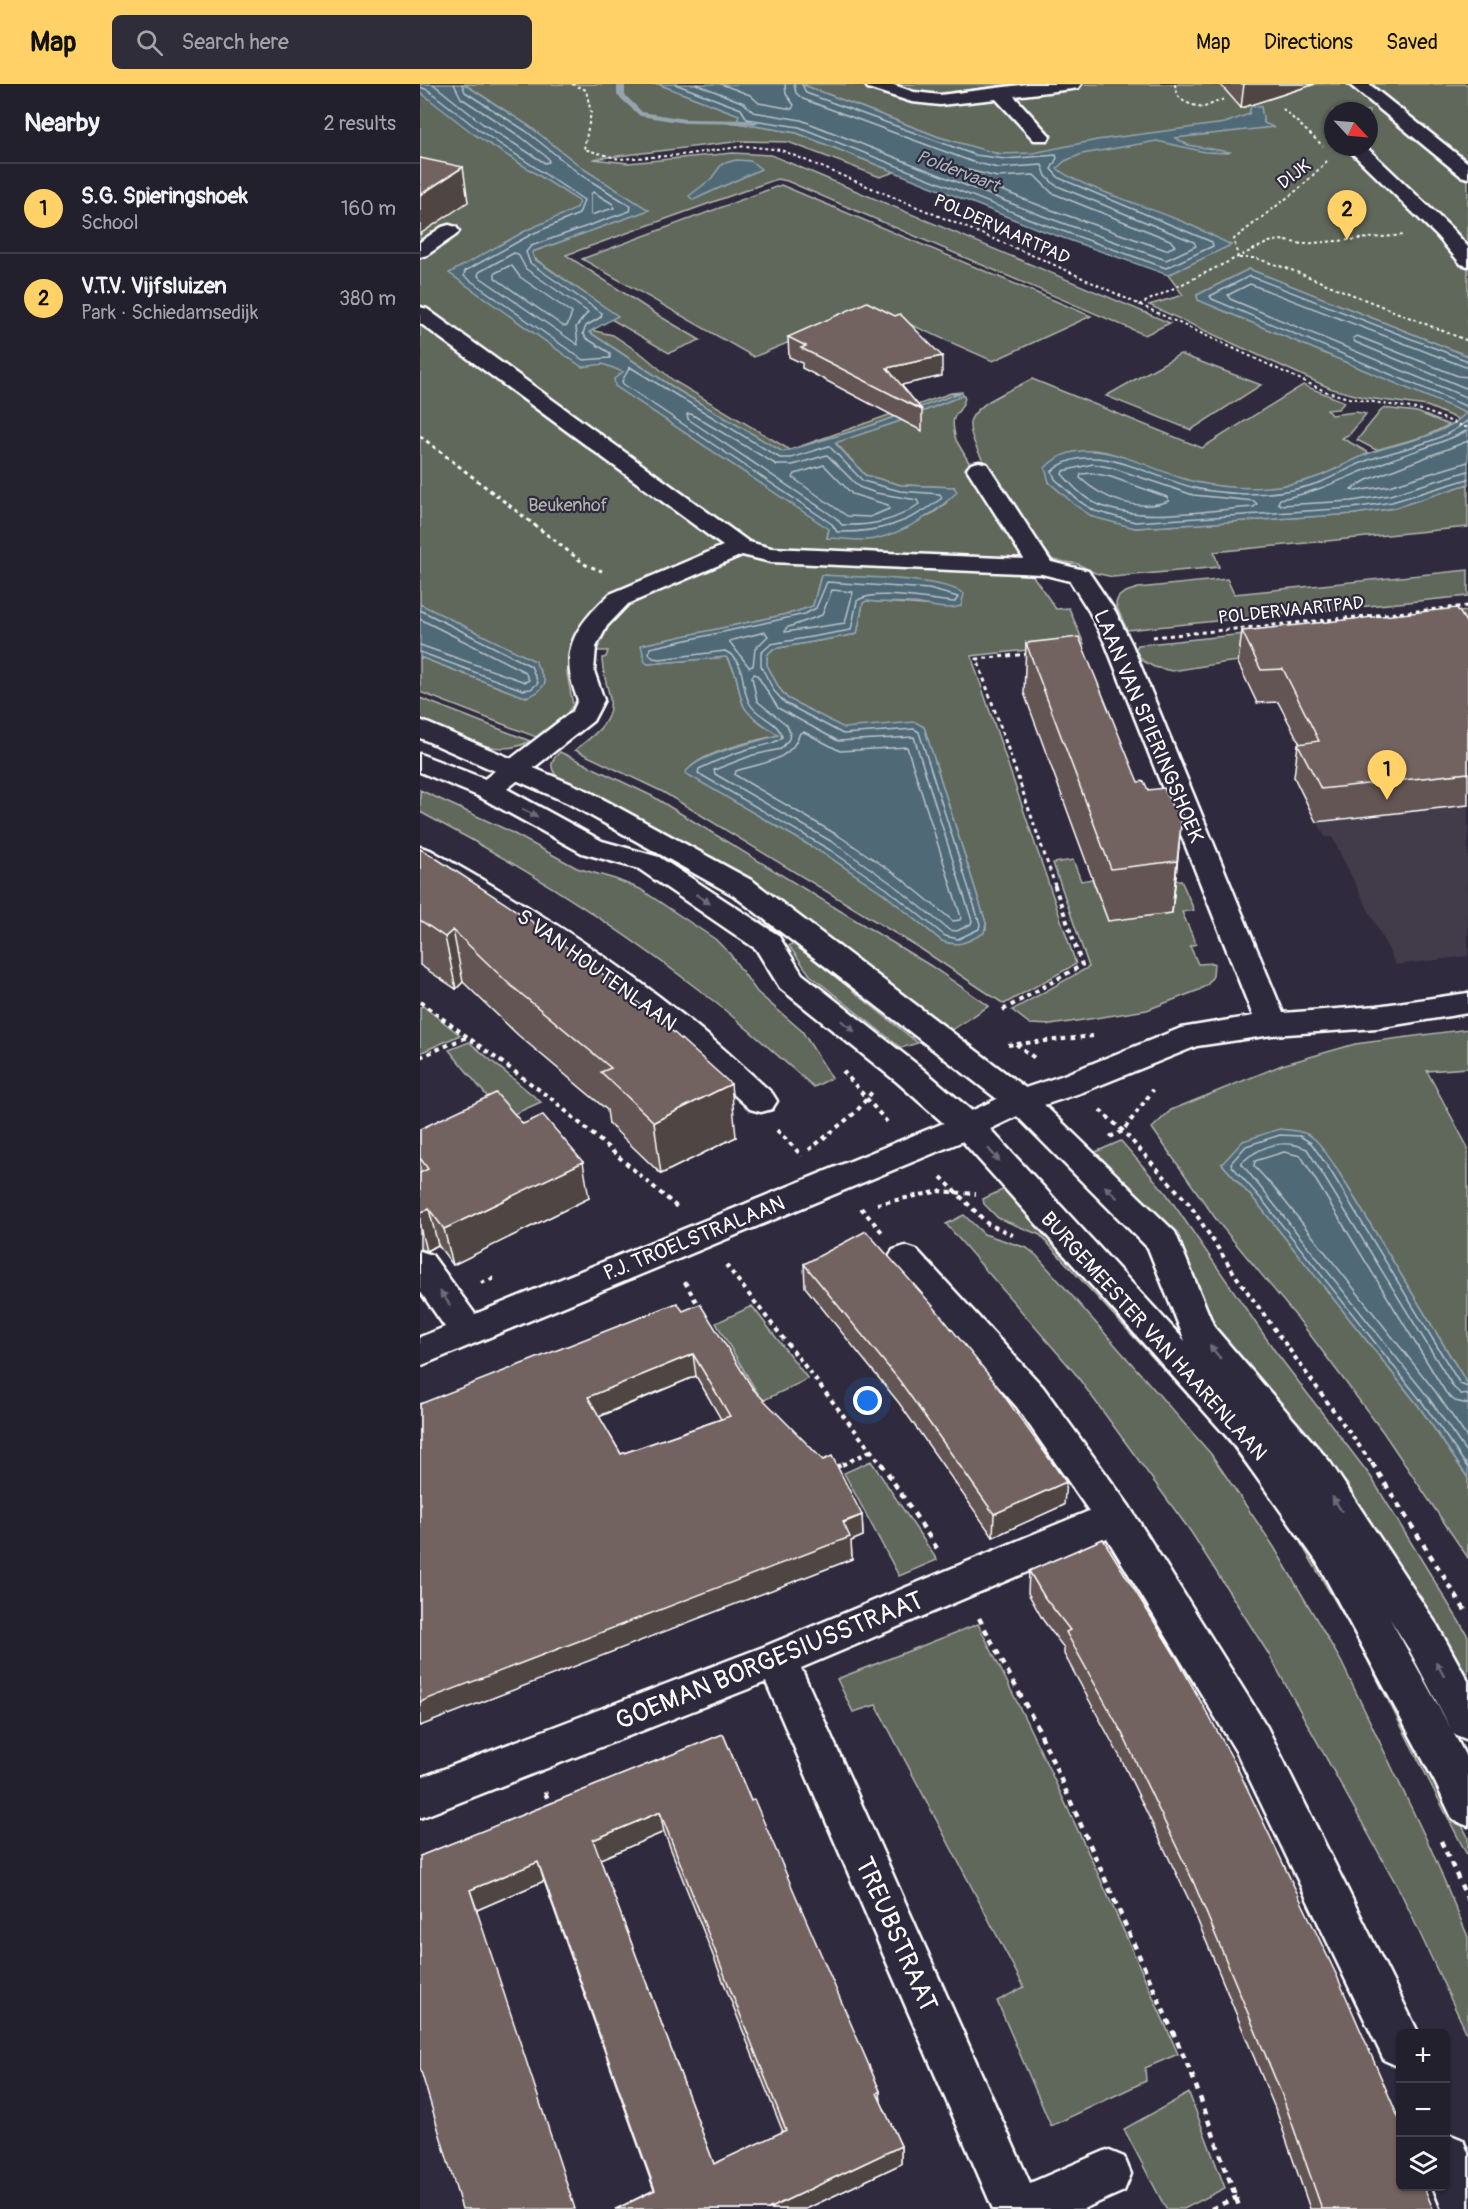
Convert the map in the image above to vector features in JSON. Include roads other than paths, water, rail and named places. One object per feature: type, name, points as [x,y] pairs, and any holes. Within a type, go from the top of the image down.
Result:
[{"type":"street","points":[[874,84],[926,99],[957,99],[1072,84]]},
{"type":"street","points":[[1358,84],[1468,172]]},
{"type":"street","points":[[1002,94],[1041,136]]},
{"type":"street","points":[[1378,106],[1383,105]]},
{"type":"street","points":[[1441,151],[1468,147]]},
{"type":"street","points":[[1364,156],[1444,232],[1468,260]]},
{"type":"street","points":[[420,251],[449,231]]},
{"type":"street","points":[[420,314],[740,547]]},
{"type":"street","points":[[979,469],[1042,567]]},
{"type":"street","points":[[488,790],[584,715],[591,699],[581,669],[582,650],[592,629],[619,598],[740,547]]},
{"type":"street","name":"LAAN VAN SPIERINGSHOEK","points":[[740,547],[771,555],[1042,567],[1079,576],[1102,611],[1116,641],[1272,1024]]},
{"type":"street","name":"BURGEMEESTER VAN HAARENLAAN","points":[[420,728],[578,797],[743,888],[1021,1101],[1163,1242],[1199,1334],[1317,1473],[1423,1637],[1468,1721]]},
{"type":"street","name":"BURGEMEESTER VAN HAARENLAAN","points":[[420,762],[488,790],[592,847],[649,863],[767,942],[791,981],[910,1076],[968,1126],[1243,1429],[1331,1550],[1450,1768],[1468,1806]]},
{"type":"street","name":"S VAN HOUTENLAAN","points":[[420,856],[519,913],[568,945],[669,1020],[762,1101]]},
{"type":"street","points":[[968,1126],[1021,1101],[1072,1084],[1192,1036],[1272,1024],[1377,1017],[1468,1003]]},
{"type":"street","name":"P.J. TROELSTRALAAN","points":[[420,1352],[968,1126]]},
{"type":"street","points":[[905,1259],[1030,1398],[1115,1517],[1252,1740],[1396,2034]]},
{"type":"street","points":[[420,1264],[468,1332]]},
{"type":"street","name":"GOEMAN BORGESIUSSTRAAT","points":[[420,1798],[777,1660],[1115,1517]]},
{"type":"street","name":"TREUBSTRAAT","points":[[777,1660],[1017,2209]]},
{"type":"street","points":[[1450,2167],[1466,2209]]},
{"type":"street","points":[[1028,2209],[1107,2174]]},
{"type":"water","points":[[420,84],[464,84],[529,126],[585,170],[649,210],[532,252],[534,259],[618,316],[589,332],[679,391],[783,452],[867,427],[962,392],[963,395],[897,422],[835,443],[865,475],[901,485],[954,487],[957,492],[919,521],[886,536],[863,540],[827,538],[829,529],[615,386],[614,379],[623,372],[603,364],[582,367],[449,273],[529,229],[576,209],[579,201],[475,135],[420,92]]},
{"type":"water","name":"Poldervaart","points":[[658,84],[801,84],[939,137],[998,154],[1033,153],[1097,140],[1225,123],[1249,114],[1251,106],[1261,107],[1264,123],[1273,127],[1175,138],[1188,145],[1230,152],[1228,153],[1205,152],[1157,141],[1082,154],[1065,161],[1057,168],[1078,181],[1183,222],[1231,245],[1168,275],[1038,229],[797,133],[737,123],[739,115]]},
{"type":"water","points":[[736,160],[751,161],[761,169],[693,200],[689,196],[711,179],[722,164]]},
{"type":"water","points":[[1249,269],[1468,356],[1468,484],[1394,508],[1354,514],[1135,528],[1093,517],[1075,505],[1049,482],[1045,468],[1061,456],[1078,451],[1098,451],[1210,485],[1256,488],[1287,485],[1325,474],[1355,459],[1436,432],[1457,421],[1466,413],[1198,300],[1197,295]]},
{"type":"water","points":[[821,575],[918,581],[953,588],[964,594],[961,606],[949,608],[914,603],[866,601],[863,603],[857,634],[773,649],[767,655],[767,665],[787,698],[844,728],[915,722],[924,727],[986,923],[984,933],[968,941],[953,944],[942,941],[883,893],[826,855],[685,773],[692,766],[714,754],[778,735],[747,711],[741,700],[737,679],[726,657],[648,664],[645,662],[641,645],[792,613],[813,606]]},
{"type":"water","points":[[420,604],[535,661],[545,682],[541,689],[529,696],[522,696],[420,657]]},
{"type":"water","points":[[1279,1129],[1307,1134],[1323,1149],[1468,1385],[1468,1478],[1418,1405],[1258,1204],[1222,1164],[1243,1141]]},
{"type":"waterway","points":[[621,84],[621,95],[640,114],[685,121],[755,122]]},
{"type":"place","name":"V.T.V. Vijfsluizen","points":[[1347,240]]},
{"type":"place","name":"S.G. Spieringshoek","points":[[1387,800]]},
{"type":"park label","name":"Beukenhof","points":[[568,505]]}]
